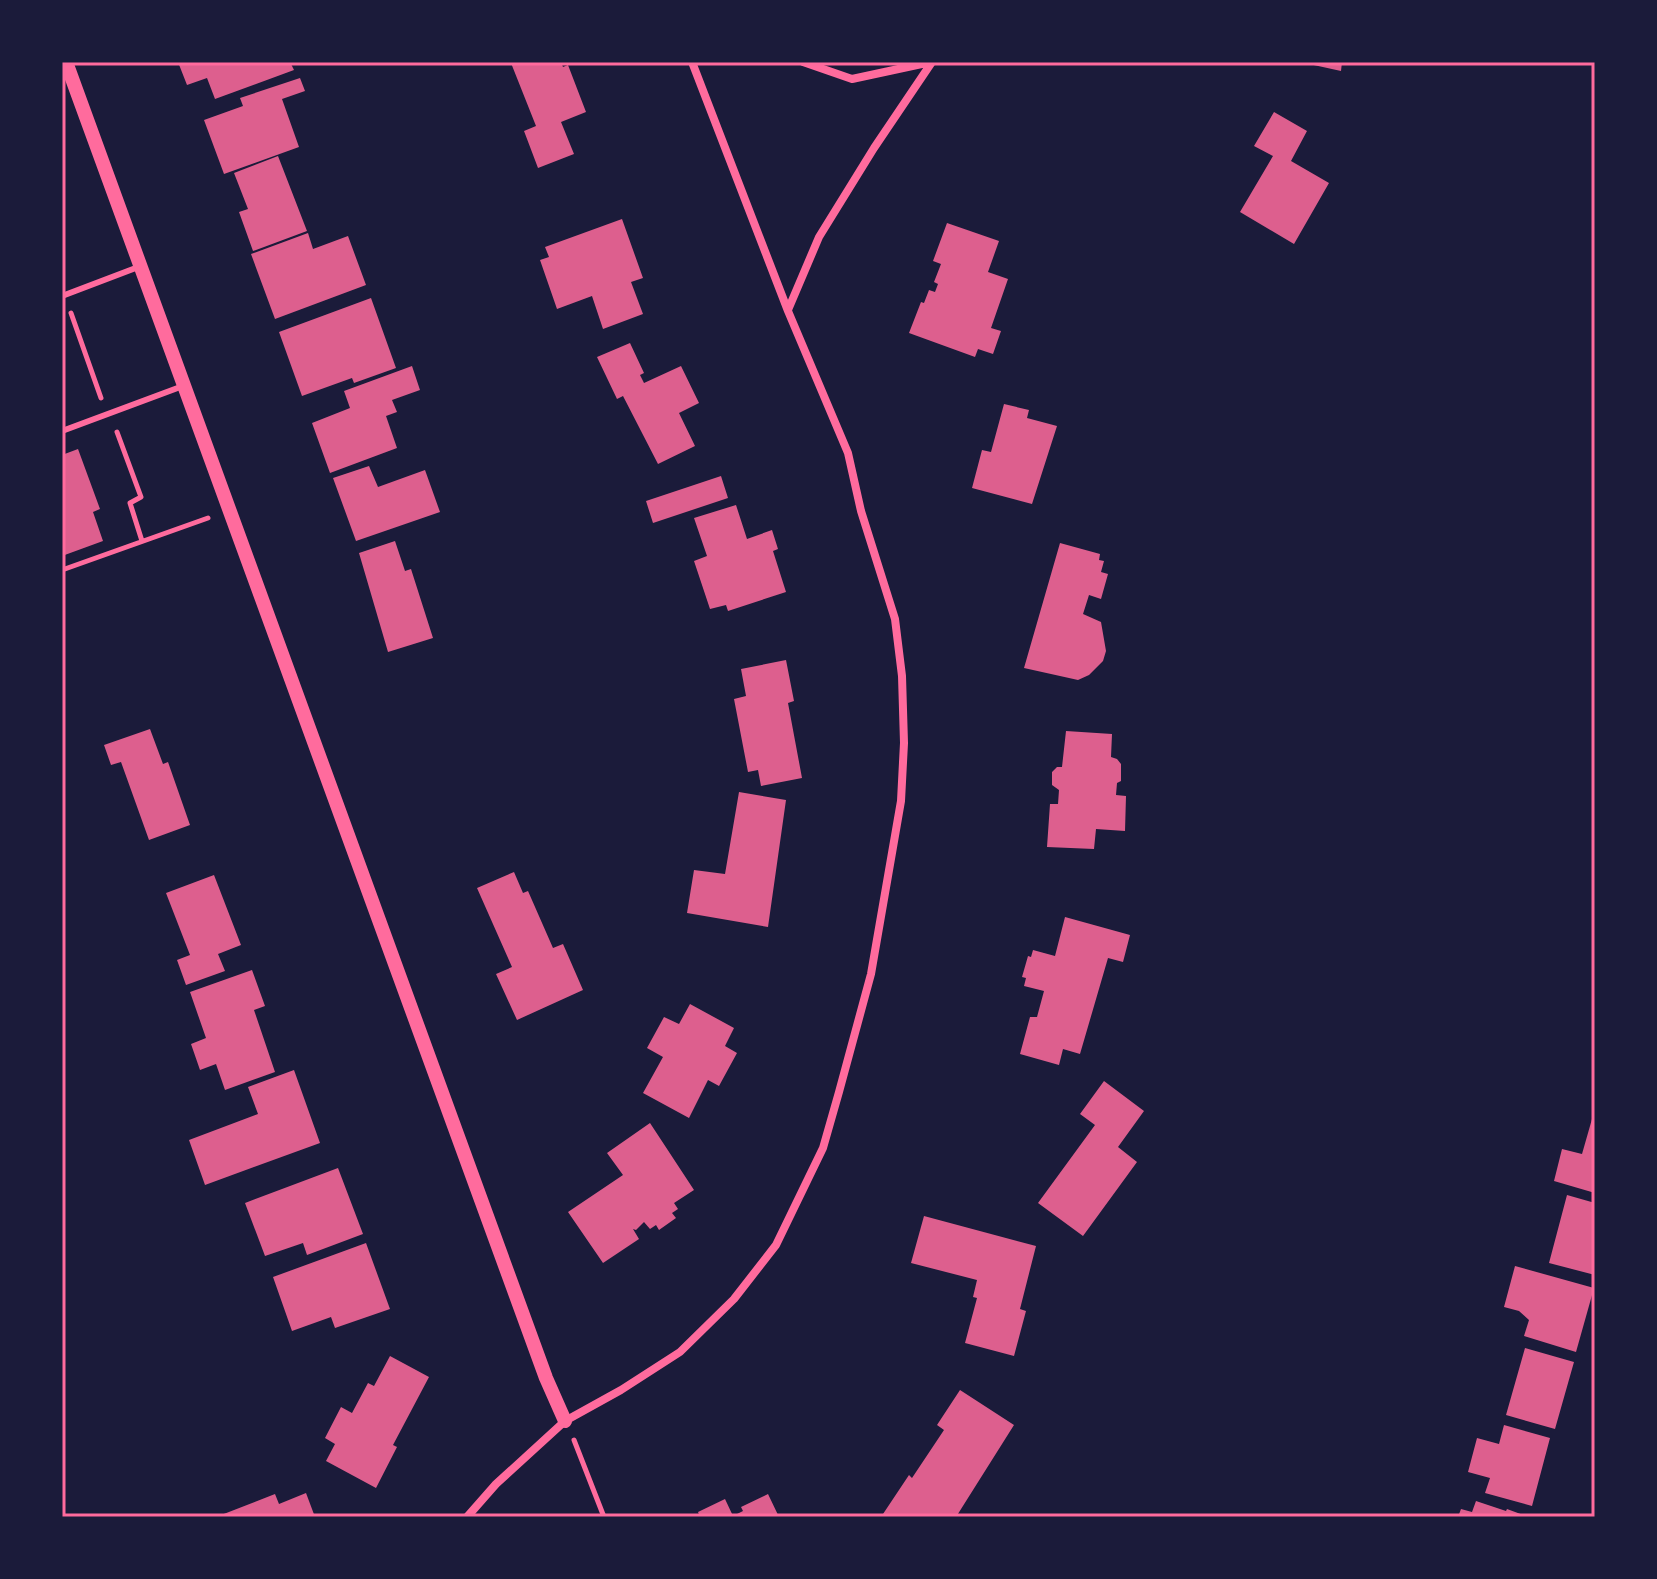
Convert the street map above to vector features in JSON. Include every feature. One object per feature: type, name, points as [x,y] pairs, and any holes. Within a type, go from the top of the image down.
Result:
[{"type":"street","points":[[66,62],[540,1363],[565,1421]]},
{"type":"street","points":[[467,1517],[496,1484],[565,1421],[680,1352],[734,1299],[776,1245],[823,1148],[871,974],[901,801],[902,676],[895,619],[861,511],[848,453],[788,311],[692,62]]},
{"type":"street","points":[[803,62],[852,79],[932,62]]},
{"type":"street","points":[[788,311],[819,237],[932,62]]},
{"type":"lane","points":[[62,296],[141,266]]},
{"type":"lane","points":[[62,431],[183,386]]},
{"type":"path","points":[[62,570],[229,510]]},
{"type":"path","points":[[565,1421],[604,1517]]},
{"type":"building","points":[[178,62],[290,62],[294,70],[215,99],[207,78],[187,85]]},
{"type":"building","points":[[561,62],[563,67],[568,65],[586,112],[561,122],[574,154],[538,168],[524,131],[536,126],[511,63]]},
{"type":"building","points":[[1300,62],[1342,62],[1341,71]]},
{"type":"building","points":[[300,78],[305,91],[282,99],[299,147],[224,174],[204,120],[243,106],[240,98]]},
{"type":"building","points":[[1274,112],[1307,131],[1291,161],[1329,183],[1294,244],[1240,212],[1273,156],[1254,146]]},
{"type":"building","points":[[278,156],[307,231],[253,251],[239,212],[248,209],[234,173]]},
{"type":"building","points":[[622,219],[643,278],[631,282],[643,314],[603,329],[592,296],[557,309],[540,260],[549,257],[545,247]]},
{"type":"building","points":[[947,223],[999,241],[988,272],[1008,279],[991,328],[1001,331],[993,354],[978,349],[975,357],[909,333],[921,302],[924,303],[929,290],[935,292],[938,284],[934,282],[941,264],[933,261]]},
{"type":"building","points":[[308,233],[313,249],[348,236],[366,285],[275,319],[251,254]]},
{"type":"building","points":[[371,298],[396,368],[354,383],[352,378],[302,396],[279,332]]},
{"type":"building","points":[[630,343],[644,373],[640,375],[644,383],[681,366],[699,403],[679,413],[695,446],[658,464],[623,396],[617,399],[597,357]]},
{"type":"building","points":[[412,366],[420,390],[392,400],[397,412],[386,416],[397,448],[330,473],[312,423],[350,408],[344,391]]},
{"type":"building","points":[[1004,404],[1029,410],[1027,418],[1057,426],[1032,504],[972,488],[982,450],[991,452]]},
{"type":"building","points":[[78,449],[100,509],[93,512],[103,541],[62,556],[62,455]]},
{"type":"building","points":[[369,466],[378,487],[425,470],[440,512],[356,541],[333,478]]},
{"type":"building","points":[[721,476],[728,498],[653,523],[646,501]]},
{"type":"building","points":[[736,505],[747,539],[772,530],[778,549],[773,551],[786,592],[728,611],[726,605],[710,609],[694,561],[707,556],[694,518]]},
{"type":"building","points":[[395,541],[405,571],[411,569],[433,638],[388,652],[359,553]]},
{"type":"building","points":[[1060,543],[1100,554],[1099,560],[1104,561],[1101,572],[1108,574],[1101,599],[1089,595],[1083,614],[1101,622],[1106,651],[1103,661],[1089,675],[1078,680],[1024,668]]},
{"type":"building","points":[[786,660],[794,701],[788,703],[802,778],[761,786],[758,770],[748,772],[734,699],[746,696],[741,669]]},
{"type":"building","points":[[150,729],[163,764],[168,762],[190,825],[149,840],[121,762],[111,765],[104,745]]},
{"type":"building","points":[[1066,731],[1112,734],[1111,757],[1121,764],[1121,781],[1117,783],[1116,795],[1126,796],[1125,831],[1096,829],[1094,849],[1047,847],[1050,804],[1058,804],[1059,790],[1052,785],[1052,772],[1062,767]]},
{"type":"building","points":[[739,792],[786,800],[768,927],[687,913],[694,870],[725,874]]},
{"type":"building","points":[[514,872],[523,893],[528,891],[553,948],[563,944],[583,990],[517,1020],[496,974],[512,967],[477,888]]},
{"type":"building","points":[[214,875],[241,945],[218,954],[225,971],[186,985],[177,960],[190,955],[166,893]]},
{"type":"building","points":[[1065,917],[1130,935],[1123,962],[1108,958],[1080,1054],[1063,1049],[1059,1065],[1020,1054],[1030,1017],[1037,1017],[1044,991],[1024,986],[1026,978],[1022,977],[1033,950],[1055,956]]},
{"type":"building","points":[[252,970],[265,1006],[254,1010],[275,1072],[225,1090],[216,1064],[200,1070],[191,1044],[206,1038],[190,992]]},
{"type":"building","points":[[690,1004],[734,1028],[725,1046],[737,1053],[719,1086],[708,1080],[689,1118],[643,1093],[663,1057],[647,1048],[664,1017],[679,1024]]},
{"type":"building","points":[[294,1070],[320,1143],[205,1185],[189,1140],[258,1114],[248,1087]]},
{"type":"building","points":[[1104,1081],[1144,1111],[1118,1147],[1137,1162],[1083,1236],[1038,1203],[1095,1125],[1080,1114]]},
{"type":"building","points":[[1592,1119],[1595,1120],[1595,1193],[1554,1181],[1562,1149],[1582,1154]]},
{"type":"building","points":[[650,1123],[694,1190],[674,1203],[678,1209],[672,1213],[676,1218],[659,1230],[656,1225],[650,1229],[644,1222],[636,1230],[633,1229],[639,1239],[603,1263],[568,1212],[623,1175],[607,1153]]},
{"type":"building","points":[[338,1168],[363,1234],[307,1255],[303,1243],[265,1256],[245,1203]]},
{"type":"building","points":[[1567,1195],[1595,1203],[1595,1275],[1549,1263]]},
{"type":"building","points":[[924,1216],[1036,1246],[1020,1309],[1026,1311],[1014,1356],[965,1343],[977,1298],[973,1297],[977,1280],[911,1263]]},
{"type":"building","points":[[366,1243],[390,1309],[335,1328],[331,1317],[292,1331],[273,1277]]},
{"type":"building","points":[[1515,1266],[1594,1288],[1576,1352],[1524,1336],[1529,1320],[1519,1311],[1504,1307]]},
{"type":"building","points":[[1525,1348],[1574,1362],[1555,1429],[1506,1415]]},
{"type":"building","points":[[390,1356],[429,1377],[393,1445],[397,1447],[376,1488],[326,1461],[335,1444],[325,1438],[341,1407],[352,1413],[368,1383],[374,1386]]},
{"type":"building","points":[[960,1390],[1014,1425],[956,1517],[881,1517],[944,1430],[937,1425]]},
{"type":"building","points":[[1504,1425],[1550,1438],[1532,1506],[1485,1493],[1490,1478],[1468,1472],[1477,1438],[1499,1444]]},
{"type":"building","points":[[306,1493],[315,1517],[216,1517],[275,1494],[279,1504]]},
{"type":"building","points":[[768,1494],[779,1517],[700,1517],[698,1512],[725,1499],[733,1516],[743,1511],[741,1507]]},
{"type":"building","points":[[1476,1501],[1529,1517],[1458,1517],[1461,1509],[1472,1512]]}]
